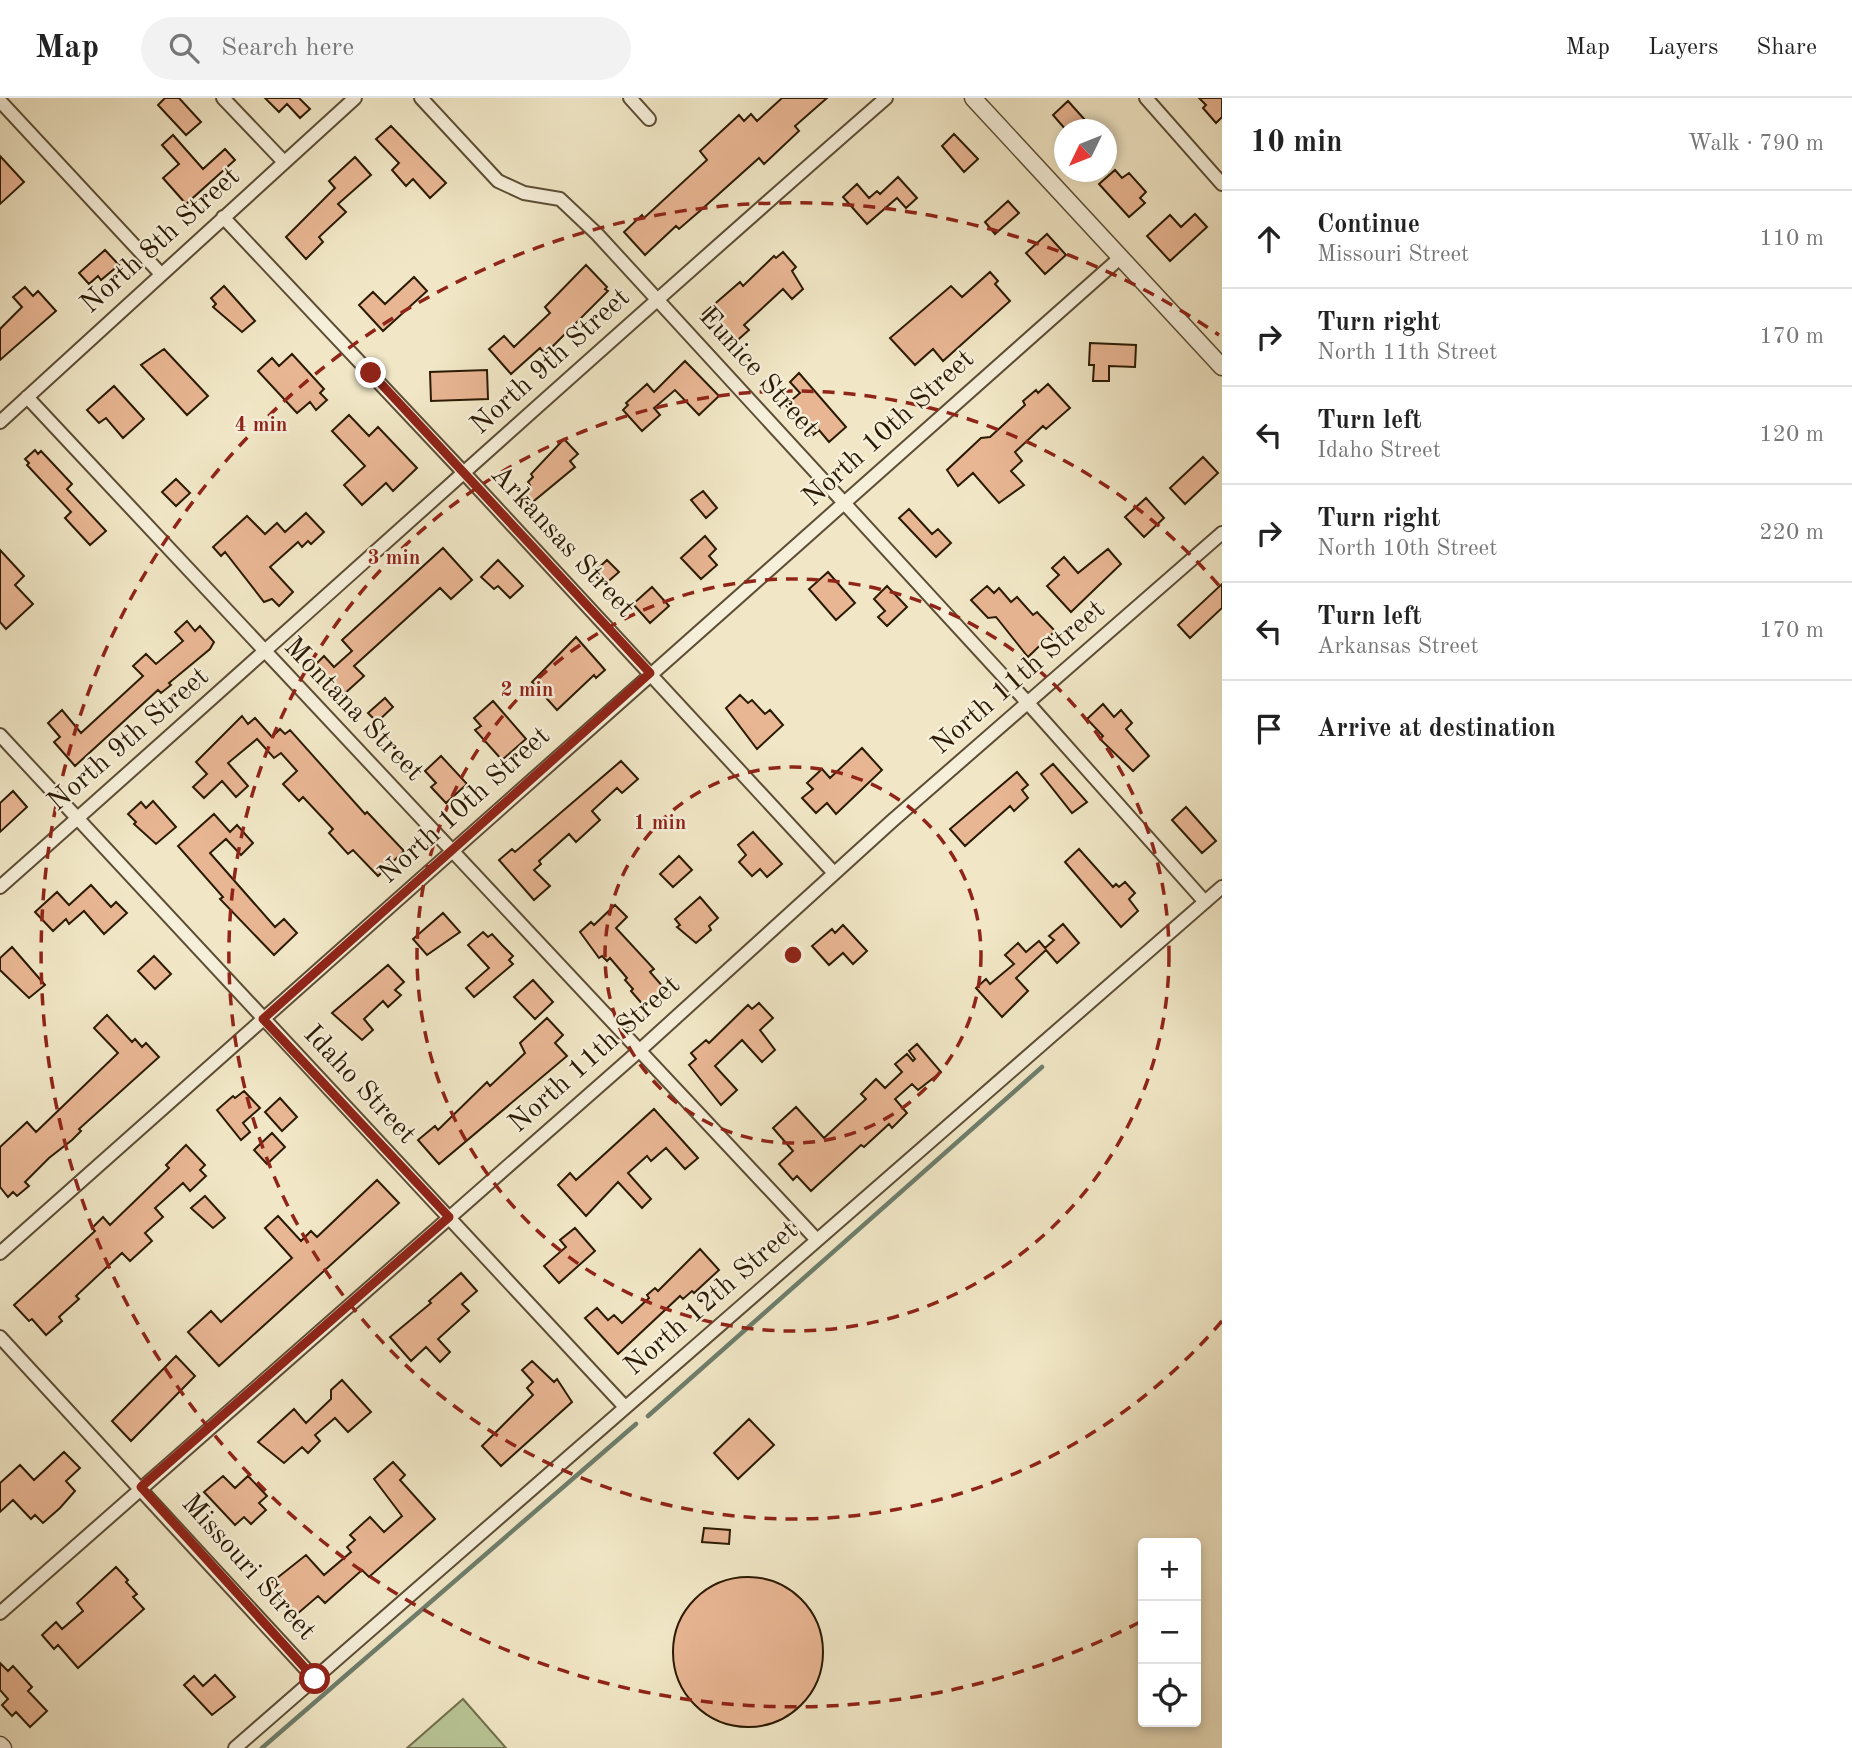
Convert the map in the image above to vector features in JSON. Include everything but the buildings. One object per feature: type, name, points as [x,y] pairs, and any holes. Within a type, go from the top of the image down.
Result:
[{"type":"street","points":[[223,98],[284,163]]},
{"type":"street","name":"North 8th Street","points":[[0,422],[160,273],[355,98]]},
{"type":"street","name":"Eunice Street","points":[[421,98],[498,181],[532,196],[560,199],[657,299],[1027,702],[1205,902]]},
{"type":"street","points":[[630,98],[649,119]]},
{"type":"street","name":"North 9th Street","points":[[0,887],[465,474],[657,299],[886,98]]},
{"type":"street","points":[[973,98],[1222,367]]},
{"type":"street","points":[[1146,98],[1222,184]]},
{"type":"street","points":[[0,101],[160,273]]},
{"type":"street","name":"Arkansas Street","points":[[223,217],[834,873]]},
{"type":"street","name":"North 10th Street","points":[[0,1253],[1121,257]]},
{"type":"street","name":"Montana Street","points":[[27,397],[817,1240]]},
{"type":"street","name":"North 11th Street","points":[[0,1613],[640,1050],[1027,702],[1222,533]]},
{"type":"street","name":"Idaho Street","points":[[0,735],[625,1407]]},
{"type":"street","name":"North 12th Street","points":[[235,1748],[1222,887]]},
{"type":"street","name":"Missouri Street","points":[[0,1336],[315,1679]]},
{"type":"green space","points":[[463,1699],[506,1748],[407,1748]]},
{"type":"waterway","points":[[648,1416],[1042,1067]]},
{"type":"waterway","points":[[262,1748],[636,1424]]},
{"type":"route","points":[[315,1679],[141,1487],[449,1217],[263,1019],[650,673],[371,373]]}]
